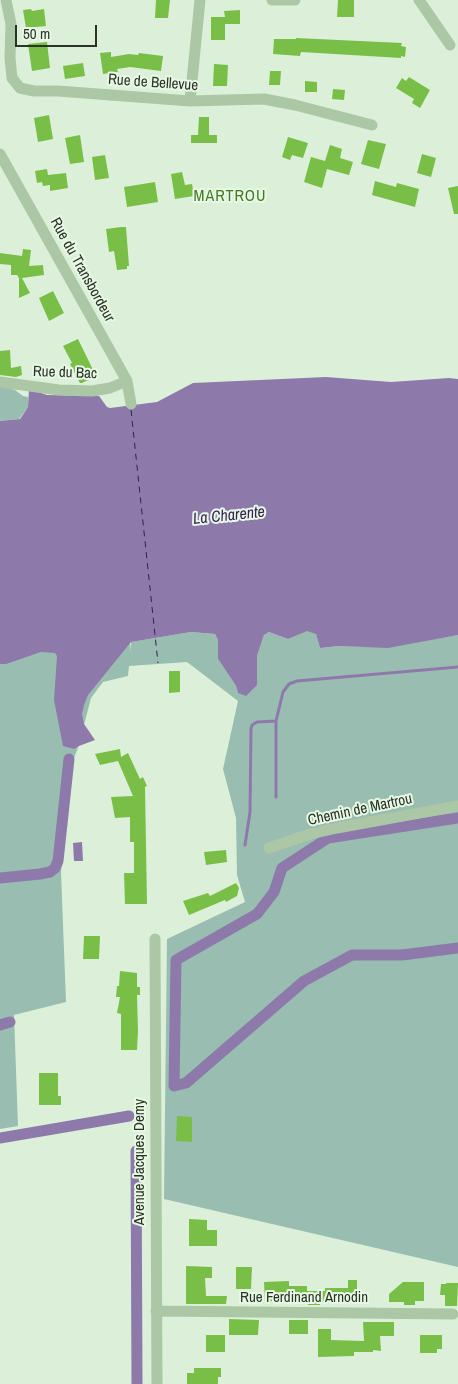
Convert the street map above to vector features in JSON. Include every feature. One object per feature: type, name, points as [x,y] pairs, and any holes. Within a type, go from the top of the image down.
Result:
[{"type":"street","name":"Rue de Bellevue","points":[[6,0],[11,24],[10,58],[12,78],[20,88],[34,91],[58,91],[190,101],[264,99],[372,125]]},
{"type":"street","points":[[190,101],[200,0]]},
{"type":"street","points":[[272,0],[295,0]]},
{"type":"street","points":[[419,0],[450,44]]},
{"type":"street","name":"Rue du Transbordeur","points":[[0,154],[127,382],[131,404]]},
{"type":"street","name":"Rue du Bac","points":[[0,382],[70,391],[92,391],[110,388],[127,382]]},
{"type":"street","name":"Chemin de Martrou","points":[[270,848],[310,834],[458,806]]},
{"type":"street","name":"Avenue Jacques Demy","points":[[155,939],[156,1384]]},
{"type":"street","name":"Rue Ferdinand Arnodin","points":[[156,1311],[453,1314]]},
{"type":"shaded area","points":[[0,386],[15,390],[28,397],[28,407],[19,419],[0,421]]},
{"type":"shaded area","points":[[307,630],[316,633],[320,648],[340,646],[384,647],[458,635],[458,1267],[164,1199],[167,939],[245,902],[237,875],[236,818],[223,769],[238,701],[187,662],[129,666],[128,676],[103,682],[91,698],[73,760],[61,872],[66,1002],[14,1015],[18,1126],[0,1129],[0,654],[62,650],[83,688],[130,643],[130,652],[131,642],[191,632],[215,634],[218,640],[218,659],[236,686],[238,693],[257,685],[257,656],[264,635],[269,632],[288,639]]},
{"type":"water","name":"La Charente","points":[[326,377],[391,382],[458,379],[458,635],[388,648],[340,646],[320,648],[316,634],[307,631],[288,639],[269,632],[264,635],[257,656],[257,685],[246,696],[238,693],[236,686],[218,659],[218,640],[215,634],[191,632],[131,642],[88,695],[84,705],[82,714],[84,724],[95,740],[74,749],[63,746],[54,700],[57,656],[55,653],[41,652],[6,664],[0,664],[0,421],[20,419],[28,407],[29,389],[47,395],[99,396],[107,407],[110,408],[157,402],[193,383]]},
{"type":"water","points":[[82,842],[83,861],[74,861],[73,843]]},
{"type":"building","points":[[156,0],[170,0],[168,18],[155,18]]},
{"type":"building","points":[[338,0],[354,0],[354,17],[337,17]]},
{"type":"building","points":[[31,9],[32,11],[44,9],[46,26],[26,28],[23,10]]},
{"type":"building","points":[[240,10],[240,24],[225,24],[225,40],[211,40],[211,17],[225,17],[224,11]]},
{"type":"building","points":[[296,38],[402,43],[401,46],[406,47],[405,57],[301,52],[300,56],[273,54],[274,39]]},
{"type":"building","points":[[47,42],[50,68],[32,71],[28,44]]},
{"type":"building","points":[[111,52],[111,57],[129,54],[138,55],[139,53],[163,56],[161,71],[130,67],[117,69],[118,72],[103,74],[100,53]]},
{"type":"building","points":[[83,63],[85,76],[65,79],[63,66]]},
{"type":"building","points":[[214,64],[228,65],[227,86],[213,86]]},
{"type":"building","points":[[270,71],[281,71],[280,85],[269,85]]},
{"type":"building","points":[[409,77],[430,90],[420,108],[412,103],[414,99],[396,88],[402,78],[406,81]]},
{"type":"building","points":[[305,81],[317,82],[317,92],[305,92]]},
{"type":"building","points":[[333,89],[345,90],[344,100],[332,99]]},
{"type":"building","points":[[49,115],[53,139],[38,142],[34,118]]},
{"type":"building","points":[[199,117],[209,117],[209,135],[198,135]]},
{"type":"building","points":[[80,135],[84,162],[70,164],[65,138]]},
{"type":"building","points":[[191,135],[217,135],[217,143],[191,143]]},
{"type":"building","points":[[288,137],[308,143],[303,158],[292,155],[290,160],[282,157]]},
{"type":"building","points":[[368,140],[386,144],[379,169],[361,164]]},
{"type":"building","points":[[330,145],[342,149],[340,158],[353,162],[349,175],[327,169],[322,188],[304,182],[311,157],[325,161]]},
{"type":"building","points":[[422,154],[436,158],[431,177],[417,173]]},
{"type":"building","points":[[105,155],[109,178],[95,180],[92,157]]},
{"type":"building","points":[[47,169],[48,175],[66,173],[68,188],[50,191],[50,185],[43,186],[42,182],[37,183],[35,171]]},
{"type":"building","points":[[182,172],[185,185],[192,184],[194,196],[175,199],[171,174]]},
{"type":"building","points":[[375,181],[396,187],[397,183],[419,189],[415,207],[372,195]]},
{"type":"building","points":[[155,182],[158,202],[127,207],[124,187]]},
{"type":"building","points":[[458,186],[458,214],[454,214],[448,188]]},
{"type":"building","points":[[126,227],[129,266],[127,266],[127,269],[117,270],[114,251],[109,252],[106,229]]},
{"type":"building","points":[[23,249],[31,250],[29,266],[43,265],[44,275],[22,278],[30,293],[19,298],[19,278],[17,275],[11,275],[11,265],[0,264],[0,253],[22,256]]},
{"type":"building","points":[[53,291],[64,313],[49,321],[39,298]]},
{"type":"building","points":[[78,339],[96,376],[82,383],[80,383],[70,364],[72,363],[63,346]]},
{"type":"building","points":[[10,350],[11,368],[21,366],[22,375],[16,377],[0,375],[0,351]]},
{"type":"building","points":[[169,671],[180,671],[180,692],[169,693]]},
{"type":"building","points":[[120,749],[121,757],[128,753],[140,779],[143,777],[147,786],[145,787],[147,904],[125,904],[124,873],[134,873],[134,842],[130,842],[130,817],[115,818],[111,797],[133,796],[118,761],[100,765],[95,754]]},
{"type":"building","points":[[226,850],[227,862],[206,865],[204,852]]},
{"type":"building","points":[[236,883],[239,888],[237,896],[226,902],[225,900],[189,915],[183,901],[208,893],[210,896]]},
{"type":"building","points":[[84,936],[100,936],[99,959],[83,959]]},
{"type":"building","points":[[120,971],[137,973],[137,987],[140,987],[140,995],[137,995],[137,1050],[121,1050],[121,1014],[117,1013],[120,997],[116,997]]},
{"type":"building","points":[[39,1073],[58,1073],[58,1096],[61,1096],[61,1105],[39,1105]]},
{"type":"building","points":[[177,1116],[192,1117],[192,1142],[176,1141]]},
{"type":"building","points":[[189,1219],[207,1220],[207,1230],[217,1230],[217,1246],[189,1246]]},
{"type":"building","points":[[186,1266],[212,1267],[212,1278],[205,1278],[206,1296],[227,1296],[226,1304],[186,1304]]},
{"type":"building","points":[[236,1267],[252,1267],[251,1289],[236,1289]]},
{"type":"building","points":[[348,1280],[357,1280],[357,1302],[320,1302],[320,1305],[308,1305],[308,1300],[289,1300],[289,1302],[265,1301],[264,1282],[289,1281],[289,1286],[307,1286],[307,1291],[325,1291],[325,1288],[348,1288]]},
{"type":"building","points":[[403,1282],[424,1282],[424,1301],[415,1301],[415,1305],[404,1305],[404,1302],[389,1302],[389,1294]]},
{"type":"building","points":[[458,1283],[457,1306],[445,1306],[445,1295],[440,1295],[441,1284]]},
{"type":"building","points":[[229,1319],[259,1320],[258,1335],[229,1335]]},
{"type":"building","points":[[289,1320],[308,1320],[308,1334],[289,1334]]},
{"type":"building","points":[[363,1322],[394,1322],[394,1336],[380,1336],[381,1351],[354,1352],[354,1356],[318,1357],[318,1329],[331,1329],[331,1340],[364,1341]]},
{"type":"building","points":[[206,1335],[225,1335],[225,1352],[206,1352]]},
{"type":"building","points":[[420,1335],[442,1335],[442,1349],[437,1349],[437,1353],[420,1353]]},
{"type":"building","points":[[194,1368],[221,1368],[221,1377],[218,1377],[218,1384],[187,1384],[187,1373],[194,1373]]},
{"type":"waterway","points":[[276,797],[276,721],[283,692],[289,684],[297,681],[458,667]]},
{"type":"waterway","points":[[245,845],[250,812],[251,729],[252,725],[257,722],[276,721]]},
{"type":"waterway","points":[[0,878],[40,874],[50,872],[55,868],[58,861],[69,759]]},
{"type":"waterway","points":[[458,818],[328,838],[282,868],[274,892],[257,914],[176,960],[174,1086],[186,1083],[304,981],[352,955],[402,955],[458,948]]},
{"type":"waterway","points":[[0,1025],[10,1022]]},
{"type":"waterway","points":[[0,1138],[129,1116]]},
{"type":"waterway","points":[[136,1151],[137,1384]]},
{"type":"ferry route","points":[[131,410],[158,663]]},
{"type":"district","name":"MARTROU","points":[[230,197]]}]
